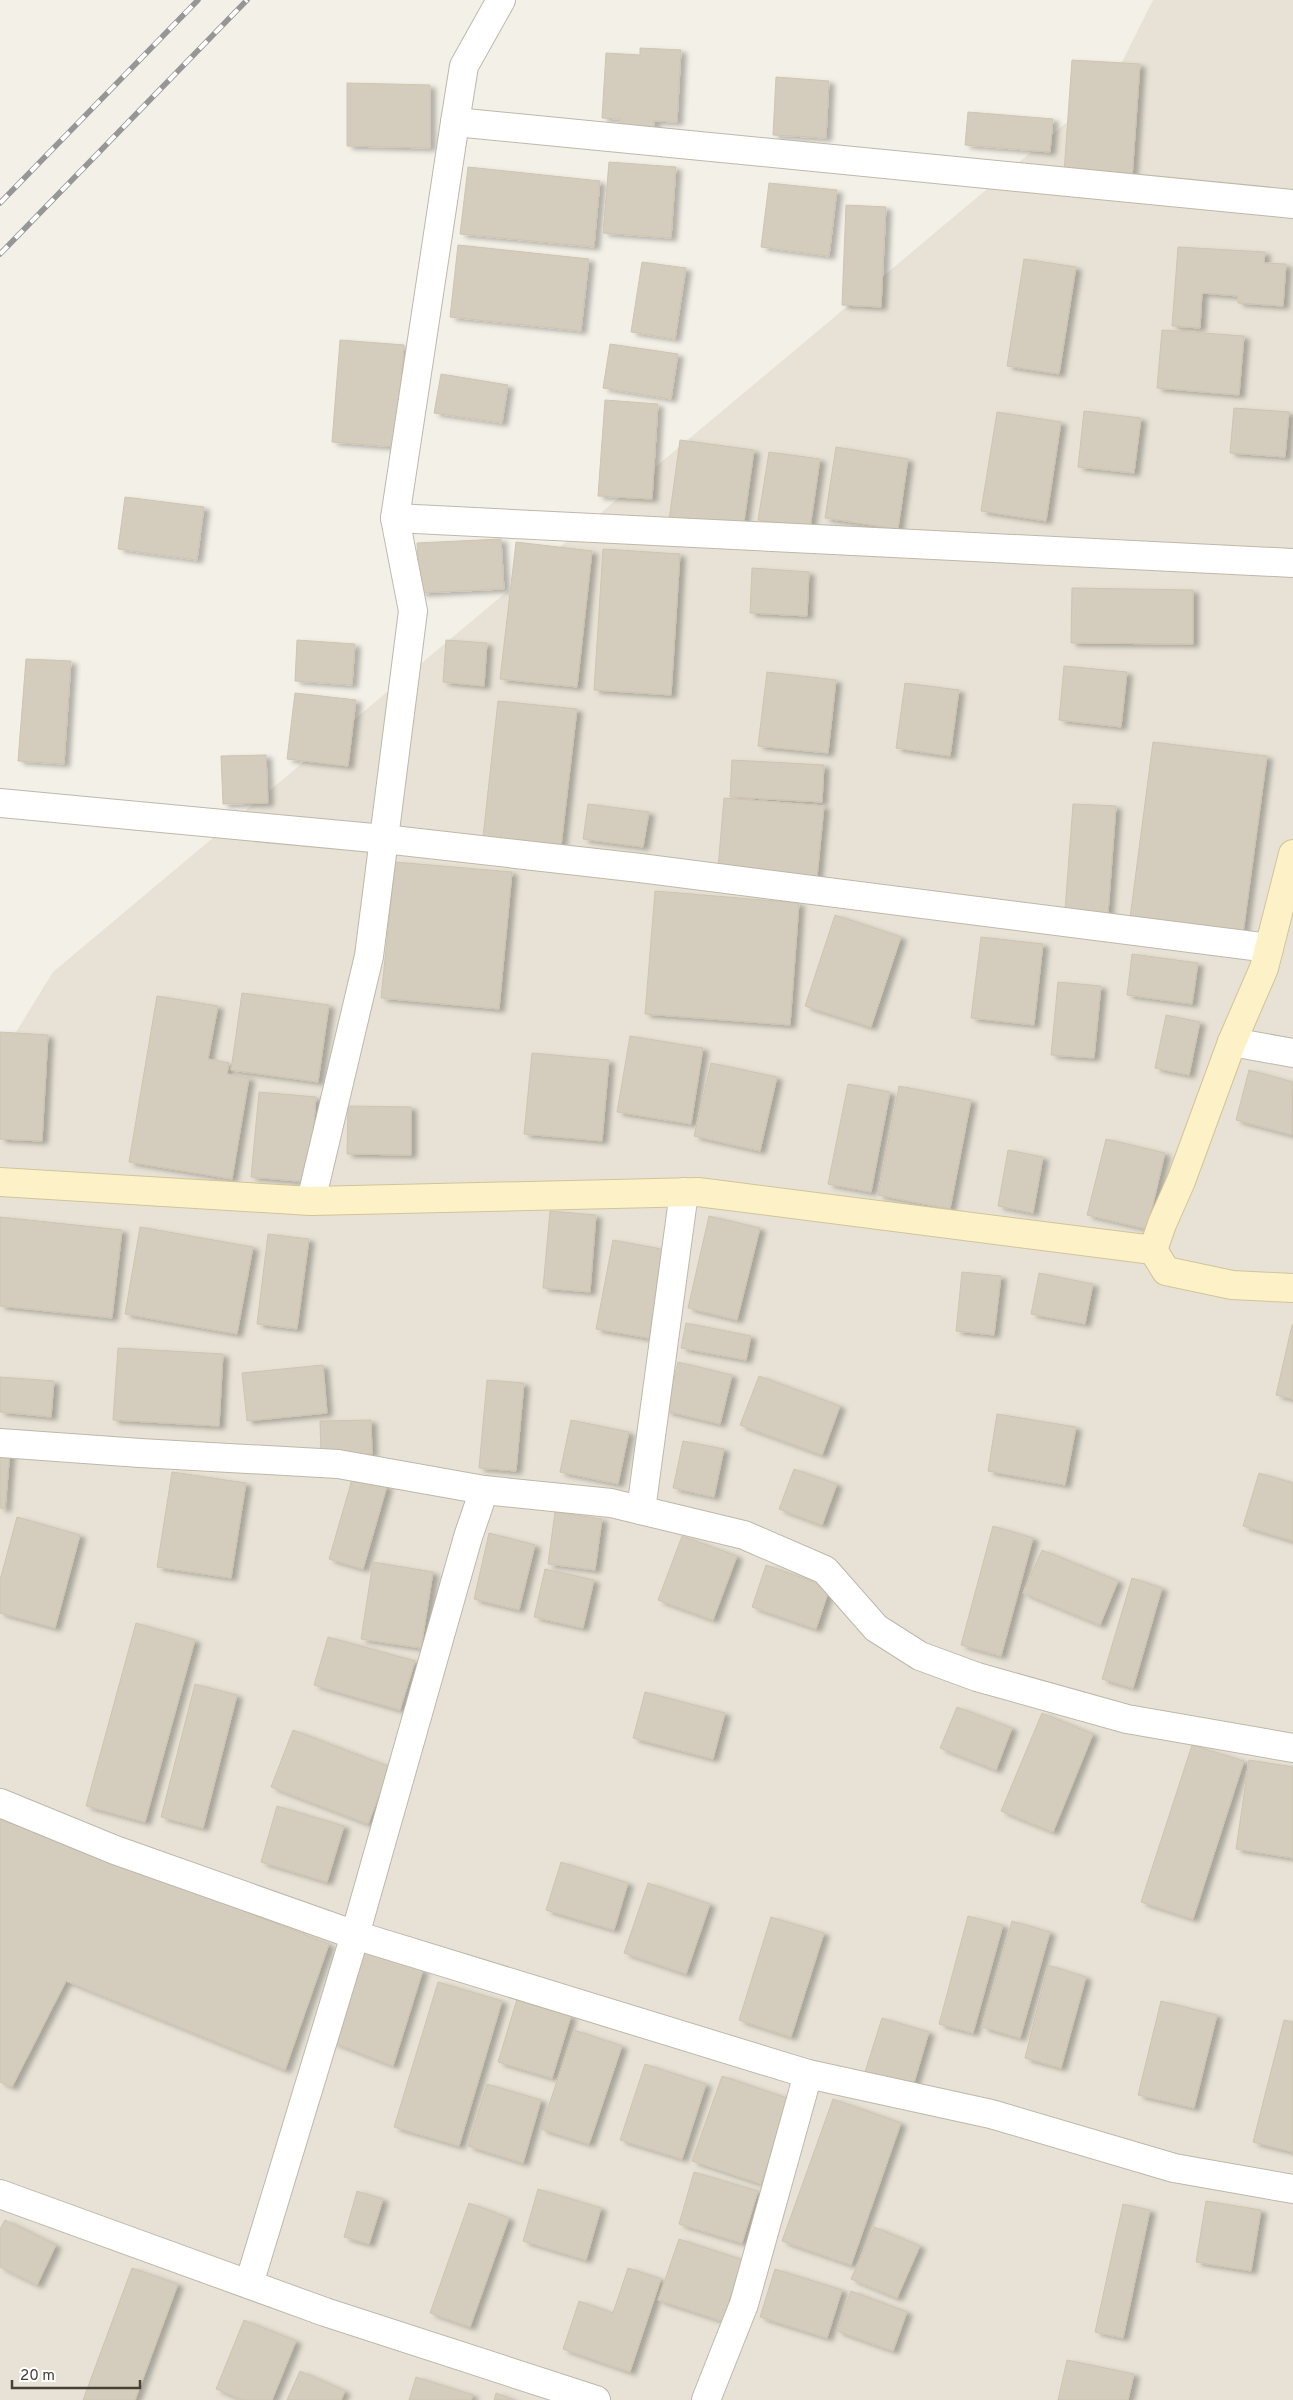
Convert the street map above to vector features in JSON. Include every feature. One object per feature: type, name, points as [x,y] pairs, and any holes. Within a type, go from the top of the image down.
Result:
[{"type":"street","points":[[311,1201],[369,956],[414,611],[395,518],[455,122],[464,66],[501,0]]},
{"type":"street","points":[[455,122],[1293,204]]},
{"type":"street","points":[[395,518],[1293,563]]},
{"type":"street","points":[[0,803],[384,839],[640,868],[1269,948]]},
{"type":"street","points":[[1153,1250],[1162,1224],[1182,1182],[1232,1042],[1264,968],[1293,854]]},
{"type":"street","points":[[1232,1042],[1293,1053]]},
{"type":"street","points":[[0,1182],[311,1201],[698,1192],[1153,1250]]},
{"type":"street","points":[[641,1510],[684,1192]]},
{"type":"street","points":[[1153,1250],[1166,1271],[1232,1285],[1293,1288]]},
{"type":"street","points":[[0,1442],[140,1453],[338,1464],[484,1490],[611,1503],[641,1510],[744,1535],[825,1570],[876,1628],[920,1656],[977,1677],[1127,1719],[1293,1748]]},
{"type":"street","points":[[249,2284],[355,1935],[468,1537],[484,1490]]},
{"type":"street","points":[[0,1803],[115,1850],[355,1935],[808,2074],[991,2114],[1174,2168],[1293,2189]]},
{"type":"street","points":[[706,2400],[744,2304],[808,2074]]},
{"type":"street","points":[[0,2194],[325,2312],[596,2400]]},
{"type":"shaded area","points":[[1153,0],[1293,0],[1293,2400],[0,2400],[0,1058],[53,972],[1110,86]]},
{"type":"building","points":[[640,48],[681,50],[677,122],[654,121],[654,129],[621,128],[621,119],[602,118],[606,53],[640,55]]},
{"type":"building","points":[[1072,60],[1140,64],[1132,178],[1064,173]]},
{"type":"building","points":[[776,77],[829,81],[826,138],[773,135]]},
{"type":"building","points":[[347,83],[430,85],[430,148],[347,146]]},
{"type":"building","points":[[968,112],[1053,119],[1050,152],[965,145]]},
{"type":"building","points":[[609,162],[676,167],[671,238],[603,233]]},
{"type":"building","points":[[468,167],[600,181],[594,247],[460,234]]},
{"type":"building","points":[[769,183],[837,190],[829,256],[761,247]]},
{"type":"building","points":[[846,205],[886,207],[881,307],[842,305]]},
{"type":"building","points":[[458,245],[589,259],[581,331],[450,317]]},
{"type":"building","points":[[1178,247],[1265,252],[1264,263],[1286,264],[1283,306],[1238,303],[1238,296],[1202,293],[1200,328],[1172,326]]},
{"type":"building","points":[[1024,259],[1076,267],[1059,374],[1007,366]]},
{"type":"building","points":[[642,262],[686,268],[675,339],[631,332]]},
{"type":"building","points":[[1162,330],[1244,336],[1239,395],[1157,388]]},
{"type":"building","points":[[340,340],[404,345],[396,447],[332,442]]},
{"type":"building","points":[[610,344],[678,354],[671,399],[603,388]]},
{"type":"building","points":[[441,374],[508,385],[502,423],[434,413]]},
{"type":"building","points":[[605,400],[658,404],[652,499],[598,496]]},
{"type":"building","points":[[1234,408],[1289,412],[1285,457],[1230,453]]},
{"type":"building","points":[[1084,411],[1141,418],[1134,473],[1078,467]]},
{"type":"building","points":[[997,412],[1061,422],[1046,521],[981,511]]},
{"type":"building","points":[[680,440],[754,450],[743,529],[669,520]]},
{"type":"building","points":[[836,447],[908,459],[898,529],[825,518]]},
{"type":"building","points":[[769,452],[820,459],[810,528],[758,520]]},
{"type":"building","points":[[125,497],[204,507],[197,560],[118,549]]},
{"type":"building","points":[[501,539],[504,589],[420,593],[417,543]]},
{"type":"building","points":[[516,542],[592,551],[577,687],[500,679]]},
{"type":"building","points":[[603,549],[680,554],[671,695],[594,690]]},
{"type":"building","points":[[752,568],[809,572],[807,616],[750,613]]},
{"type":"building","points":[[1072,588],[1193,590],[1193,644],[1071,643]]},
{"type":"building","points":[[297,640],[355,644],[352,685],[295,681]]},
{"type":"building","points":[[446,640],[487,643],[484,686],[443,682]]},
{"type":"building","points":[[26,659],[71,661],[64,764],[18,761]]},
{"type":"building","points":[[1064,666],[1127,672],[1121,727],[1059,720]]},
{"type":"building","points":[[767,672],[836,680],[828,753],[758,746]]},
{"type":"building","points":[[905,683],[959,690],[950,756],[896,748]]},
{"type":"building","points":[[295,693],[356,700],[348,766],[287,759]]},
{"type":"building","points":[[498,701],[577,709],[561,846],[483,837]]},
{"type":"building","points":[[1153,742],[1267,756],[1243,933],[1130,918]]},
{"type":"building","points":[[266,755],[268,803],[223,804],[221,756]]},
{"type":"building","points":[[732,760],[824,765],[822,802],[730,797]]},
{"type":"building","points":[[724,798],[824,806],[817,877],[718,868]]},
{"type":"building","points":[[588,804],[649,812],[643,847],[583,839]]},
{"type":"building","points":[[1073,804],[1116,806],[1108,913],[1065,910]]},
{"type":"building","points":[[395,862],[512,872],[499,1009],[381,998]]},
{"type":"building","points":[[655,891],[799,903],[790,1025],[645,1014]]},
{"type":"building","points":[[835,915],[901,937],[871,1027],[805,1006]]},
{"type":"building","points":[[981,937],[1043,944],[1034,1025],[971,1018]]},
{"type":"building","points":[[1132,954],[1198,963],[1192,1004],[1127,995]]},
{"type":"building","points":[[1058,982],[1101,986],[1094,1058],[1051,1055]]},
{"type":"building","points":[[242,993],[329,1005],[318,1082],[231,1070]]},
{"type":"building","points":[[157,996],[218,1006],[208,1059],[229,1063],[227,1074],[249,1078],[232,1179],[129,1162]]},
{"type":"building","points":[[1166,1015],[1200,1022],[1189,1075],[1155,1068]]},
{"type":"building","points":[[0,1032],[48,1035],[42,1141],[0,1139]]},
{"type":"building","points":[[630,1036],[703,1048],[691,1124],[617,1112]]},
{"type":"building","points":[[532,1053],[609,1060],[602,1141],[524,1134]]},
{"type":"building","points":[[711,1063],[777,1077],[760,1151],[694,1136]]},
{"type":"building","points":[[1249,1070],[1293,1082],[1292,1135],[1236,1120]]},
{"type":"building","points":[[848,1084],[890,1092],[871,1192],[828,1184]]},
{"type":"building","points":[[899,1086],[971,1100],[950,1209],[878,1195]]},
{"type":"building","points":[[259,1092],[316,1097],[309,1182],[251,1177]]},
{"type":"building","points":[[348,1106],[411,1107],[411,1155],[347,1154]]},
{"type":"building","points":[[1106,1139],[1165,1153],[1147,1229],[1087,1215]]},
{"type":"building","points":[[1008,1150],[1043,1157],[1033,1213],[998,1206]]},
{"type":"building","points":[[550,1211],[596,1215],[590,1292],[543,1288]]},
{"type":"building","points":[[709,1216],[760,1228],[737,1320],[688,1308]]},
{"type":"building","points":[[0,1217],[122,1230],[112,1318],[0,1306]]},
{"type":"building","points":[[140,1227],[253,1247],[237,1334],[125,1314]]},
{"type":"building","points":[[268,1234],[309,1239],[297,1329],[257,1324]]},
{"type":"building","points":[[613,1240],[666,1250],[649,1338],[596,1329]]},
{"type":"building","points":[[962,1272],[1001,1276],[994,1335],[956,1331]]},
{"type":"building","points":[[1039,1273],[1093,1284],[1085,1324],[1031,1314]]},
{"type":"building","points":[[686,1323],[751,1336],[746,1360],[681,1348]]},
{"type":"building","points":[[1293,1325],[1293,1399],[1276,1395]]},
{"type":"building","points":[[118,1348],[223,1354],[219,1426],[113,1420]]},
{"type":"building","points":[[678,1362],[732,1375],[720,1424],[666,1411]]},
{"type":"building","points":[[323,1365],[327,1413],[247,1421],[242,1373]]},
{"type":"building","points":[[759,1376],[840,1406],[822,1455],[740,1425]]},
{"type":"building","points":[[0,1377],[54,1381],[51,1417],[0,1412]]},
{"type":"building","points":[[487,1380],[524,1383],[516,1471],[479,1468]]},
{"type":"building","points":[[997,1414],[1076,1427],[1065,1485],[988,1471]]},
{"type":"building","points":[[371,1420],[372,1454],[321,1456],[320,1421]]},
{"type":"building","points":[[571,1420],[629,1432],[618,1484],[560,1472]]},
{"type":"building","points":[[683,1441],[724,1449],[714,1497],[673,1488]]},
{"type":"building","points":[[0,1450],[10,1451],[5,1509],[0,1508]]},
{"type":"building","points":[[794,1469],[837,1484],[822,1525],[779,1509]]},
{"type":"building","points":[[172,1472],[246,1483],[231,1578],[157,1567]]},
{"type":"building","points":[[1259,1473],[1293,1483],[1293,1541],[1243,1526]]},
{"type":"building","points":[[353,1476],[387,1486],[363,1569],[329,1559]]},
{"type":"building","points":[[555,1512],[602,1519],[595,1570],[548,1564]]},
{"type":"building","points":[[17,1517],[80,1535],[55,1628],[0,1613],[0,1580]]},
{"type":"building","points":[[993,1526],[1033,1538],[1001,1656],[961,1645]]},
{"type":"building","points":[[489,1533],[535,1545],[519,1610],[474,1599]]},
{"type":"building","points":[[682,1536],[737,1556],[713,1620],[658,1600]]},
{"type":"building","points":[[1042,1550],[1118,1581],[1100,1625],[1023,1593]]},
{"type":"building","points":[[373,1562],[433,1572],[421,1648],[361,1639]]},
{"type":"building","points":[[766,1565],[830,1587],[816,1629],[752,1607]]},
{"type":"building","points":[[545,1569],[594,1580],[583,1628],[534,1617]]},
{"type":"building","points":[[1132,1578],[1162,1588],[1133,1688],[1102,1679]]},
{"type":"building","points":[[136,1623],[195,1640],[145,1822],[86,1806]]},
{"type":"building","points":[[328,1637],[415,1661],[400,1710],[314,1685]]},
{"type":"building","points":[[195,1684],[237,1695],[203,1828],[161,1817]]},
{"type":"building","points":[[645,1692],[725,1713],[713,1759],[633,1738]]},
{"type":"building","points":[[957,1707],[1012,1728],[996,1770],[940,1748]]},
{"type":"building","points":[[1042,1713],[1093,1734],[1053,1832],[1001,1811]]},
{"type":"building","points":[[293,1730],[390,1767],[368,1824],[271,1787]]},
{"type":"building","points":[[1192,1745],[1244,1761],[1193,1919],[1141,1902]]},
{"type":"building","points":[[1249,1760],[1293,1767],[1293,1858],[1236,1849]]},
{"type":"building","points":[[277,1806],[344,1826],[327,1882],[261,1862]]},
{"type":"building","points":[[0,1817],[329,1944],[285,2070],[66,1981],[12,2087],[0,2082]]},
{"type":"building","points":[[561,1862],[628,1883],[614,1930],[546,1910]]},
{"type":"building","points":[[648,1883],[710,1904],[686,1974],[624,1953]]},
{"type":"building","points":[[968,1916],[1003,1925],[973,2033],[939,2024]]},
{"type":"building","points":[[771,1917],[824,1933],[791,2037],[739,2020]]},
{"type":"building","points":[[1012,1921],[1050,1932],[1020,2038],[982,2027]]},
{"type":"building","points":[[358,1951],[423,1970],[393,2066],[332,2042]]},
{"type":"building","points":[[1048,1965],[1086,1977],[1061,2068],[1025,2058]]},
{"type":"building","points":[[438,1982],[502,2001],[459,2146],[394,2127]]},
{"type":"building","points":[[517,1999],[571,2016],[552,2078],[498,2062]]},
{"type":"building","points":[[1161,2001],[1217,2015],[1194,2108],[1138,2095]]},
{"type":"building","points":[[882,2018],[929,2032],[913,2086],[865,2072]]},
{"type":"building","points":[[1284,2020],[1293,2022],[1293,2152],[1253,2142]]},
{"type":"building","points":[[574,2030],[622,2046],[589,2144],[541,2129]]},
{"type":"building","points":[[645,2064],[706,2084],[682,2159],[620,2140]]},
{"type":"building","points":[[722,2076],[790,2099],[761,2184],[692,2161]]},
{"type":"building","points":[[487,2084],[541,2100],[523,2163],[468,2146]]},
{"type":"building","points":[[833,2099],[901,2123],[851,2265],[782,2241]]},
{"type":"building","points":[[694,2172],[758,2191],[742,2243],[679,2224]]},
{"type":"building","points":[[538,2189],[601,2208],[586,2260],[523,2241]]},
{"type":"building","points":[[357,2191],[383,2199],[369,2244],[344,2237]]},
{"type":"building","points":[[1206,2201],[1261,2210],[1251,2271],[1196,2262]]},
{"type":"building","points":[[469,2203],[509,2218],[470,2327],[430,2313]]},
{"type":"building","points":[[1123,2204],[1150,2210],[1123,2338],[1095,2332]]},
{"type":"building","points":[[5,2220],[56,2245],[37,2285],[0,2267],[0,2229]]},
{"type":"building","points":[[874,2227],[920,2246],[897,2298],[851,2279]]},
{"type":"building","points":[[679,2239],[743,2260],[722,2321],[658,2300]]},
{"type":"building","points":[[132,2268],[178,2284],[135,2400],[83,2400]]},
{"type":"building","points":[[628,2268],[661,2279],[630,2372],[563,2349],[579,2301],[613,2313]]},
{"type":"building","points":[[775,2269],[842,2290],[827,2338],[760,2317]]},
{"type":"building","points":[[851,2291],[907,2312],[893,2351],[837,2331]]},
{"type":"building","points":[[244,2320],[296,2341],[272,2400],[243,2400],[216,2389]]},
{"type":"building","points":[[1067,2360],[1134,2374],[1128,2400],[1058,2400]]},
{"type":"building","points":[[300,2371],[345,2391],[341,2400],[287,2400]]},
{"type":"building","points":[[416,2377],[473,2395],[471,2400],[409,2400]]},
{"type":"building","points":[[496,2393],[514,2400],[494,2400]]},
{"type":"railway","points":[[0,203],[198,0]]},
{"type":"railway","points":[[0,254],[247,0]]}]
